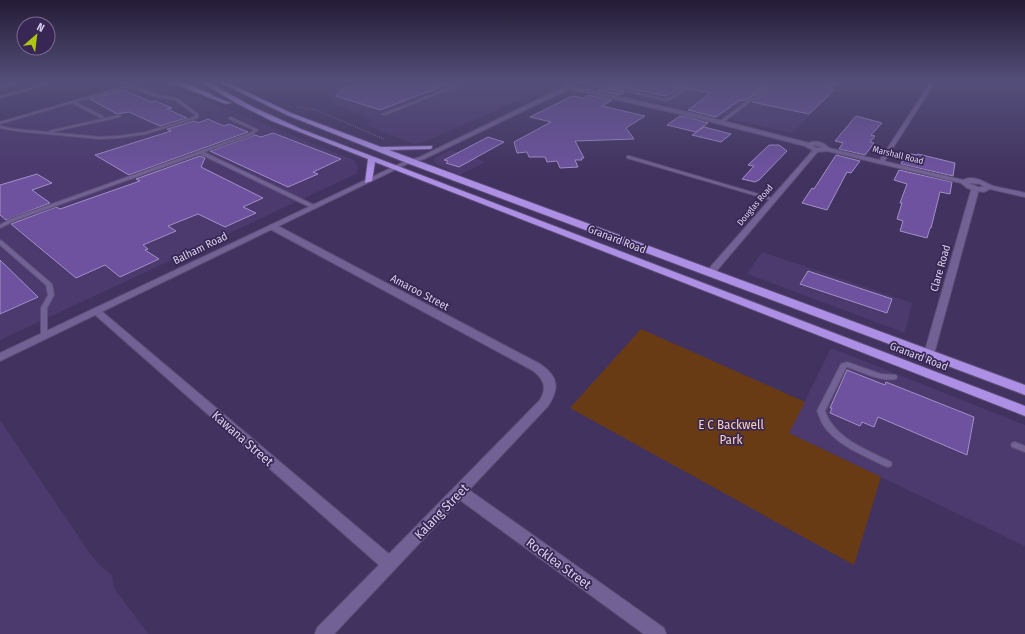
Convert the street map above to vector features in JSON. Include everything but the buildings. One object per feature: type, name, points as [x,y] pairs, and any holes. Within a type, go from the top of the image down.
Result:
[{"type":"highway","points":[[252,112],[273,120]]},
{"type":"highway","name":"Granard Road","points":[[258,112],[273,120],[372,159],[1025,411]]},
{"type":"highway","name":"Granard Road","points":[[284,112],[375,148],[1025,390]]},
{"type":"highway","points":[[375,148],[404,149],[430,147]]},
{"type":"highway","points":[[368,181],[372,159]]},
{"type":"street","name":"Balham Road","points":[[410,161],[414,155],[505,112]]},
{"type":"street","name":"Balham Road","points":[[0,357],[410,161],[422,158],[516,112]]},
{"type":"street","points":[[672,112],[687,117],[702,118],[808,144],[808,147],[816,150],[827,148]]},
{"type":"street","points":[[882,161],[914,112]]},
{"type":"street","name":"Marshall Road","points":[[808,144],[821,144],[827,148],[964,182]]},
{"type":"street","name":"Douglas Road","points":[[710,273],[816,150]]},
{"type":"street","points":[[964,182],[967,180],[974,180],[986,184],[989,187],[1025,195]]},
{"type":"street","points":[[964,182],[975,189],[984,190],[989,187]]},
{"type":"street","name":"Clare Road","points":[[929,354],[975,189]]},
{"type":"street","name":"Amaroo Street","points":[[273,227],[536,367],[545,374],[551,383]]},
{"type":"street","name":"Kawana Street","points":[[96,311],[389,564]]},
{"type":"street","name":"Kalang Street","points":[[323,634],[544,403],[550,393],[551,383]]},
{"type":"street","name":"Rocklea Street","points":[[459,491],[658,634]]},
{"type":"lane","points":[[0,124],[41,112]]},
{"type":"lane","points":[[91,112],[102,117]]},
{"type":"lane","points":[[0,127],[100,138],[118,137],[146,133],[196,118],[197,116],[192,112]]},
{"type":"lane","points":[[384,114],[390,112]]},
{"type":"lane","points":[[720,123],[735,112]]},
{"type":"lane","points":[[40,132],[79,126],[119,116]]},
{"type":"lane","points":[[0,227],[12,220],[251,134],[256,130],[230,118]]},
{"type":"lane","points":[[200,152],[314,207]]},
{"type":"lane","points":[[628,157],[773,199]]},
{"type":"lane","points":[[0,242],[49,284],[51,295],[44,308],[44,336]]},
{"type":"lane","points":[[888,464],[846,441],[830,429],[822,418],[821,411],[842,366],[847,364],[881,376],[894,377]]},
{"type":"lane","points":[[1015,445],[1025,449]]},
{"type":"path","points":[[320,112],[387,141]]},
{"type":"shaded area","points":[[36,112],[233,112],[354,160],[358,168],[356,174],[0,340],[0,119],[4,121]]},
{"type":"shaded area","points":[[350,112],[493,112],[421,143],[414,144],[366,124],[373,120]]},
{"type":"shaded area","points":[[696,112],[814,112],[792,133]]},
{"type":"shaded area","points":[[451,150],[485,162],[460,175],[436,164],[434,160],[435,158]]},
{"type":"shaded area","points":[[762,252],[912,303],[905,333],[747,274]]},
{"type":"shaded area","points":[[831,348],[1025,425],[1025,546],[789,433]]},
{"type":"shaded area","points":[[0,420],[93,558],[112,576],[114,588],[148,634],[0,634]]},
{"type":"green space","name":"E C Backwell Park","points":[[641,329],[805,402],[789,433],[881,477],[854,565],[570,408]]}]
